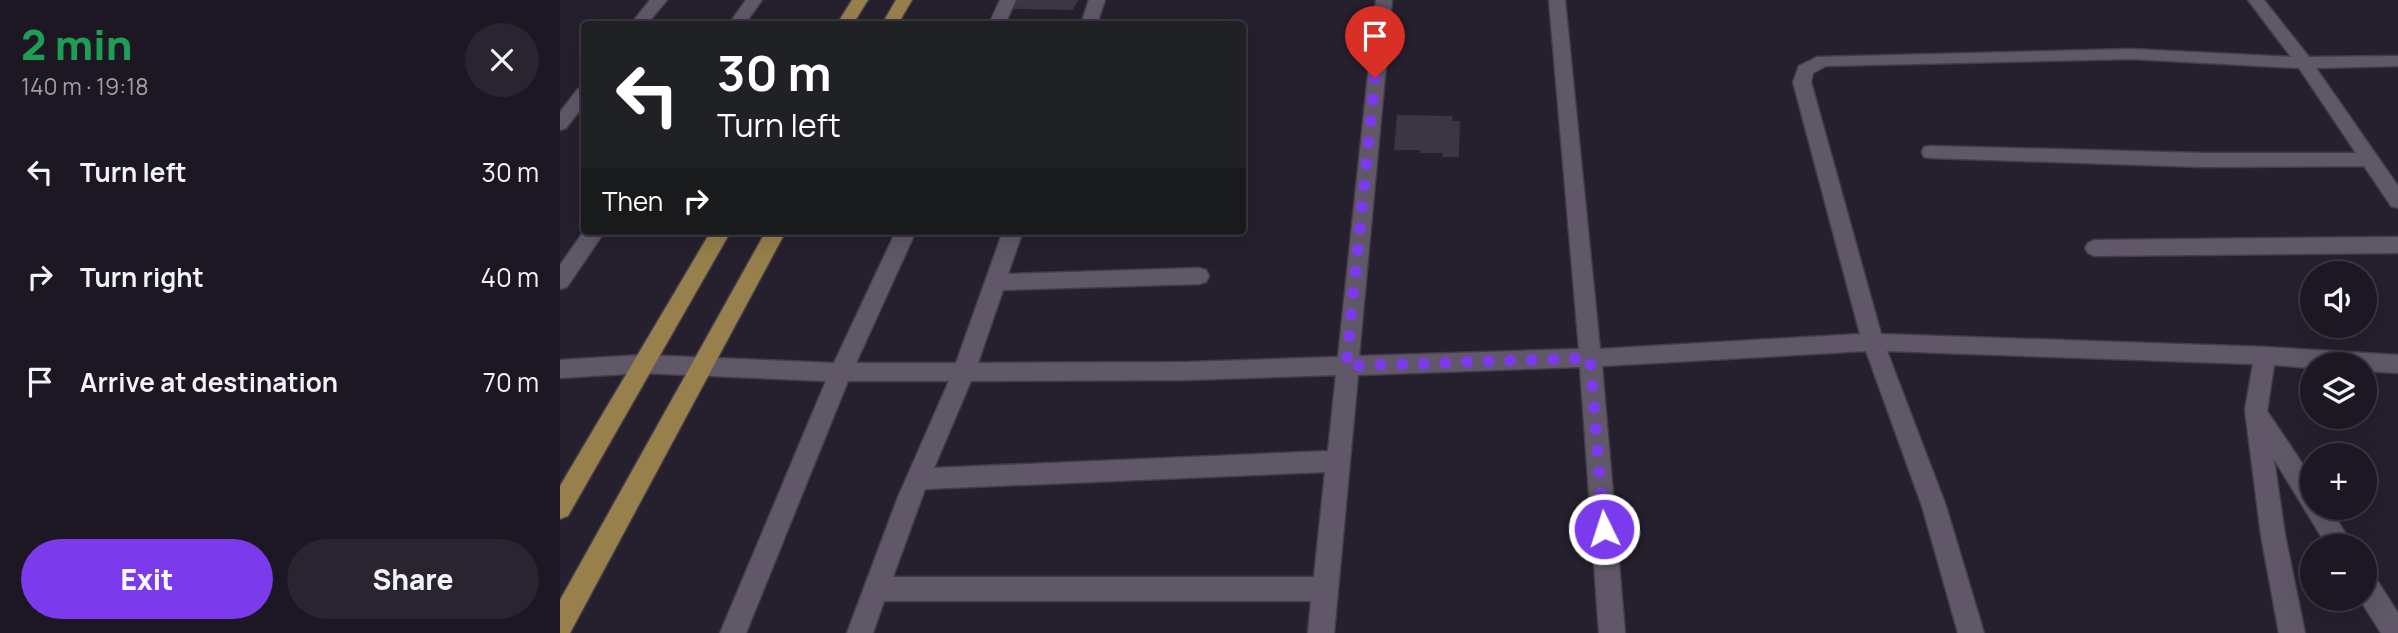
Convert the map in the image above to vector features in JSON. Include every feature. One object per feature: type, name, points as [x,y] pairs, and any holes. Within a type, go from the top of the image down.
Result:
[{"type":"main road","points":[[847,21],[860,0]]},
{"type":"main road","points":[[892,21],[904,0]]},
{"type":"main road","points":[[560,508],[641,364],[719,235]]},
{"type":"main road","points":[[560,625],[773,235]]},
{"type":"street","points":[[642,21],[659,0]]},
{"type":"street","points":[[739,21],[754,0]]},
{"type":"street","points":[[998,21],[1007,0]]},
{"type":"street","points":[[1090,21],[1097,0]]},
{"type":"street","points":[[1321,633],[1384,0]]},
{"type":"street","points":[[1556,0],[1590,358],[1612,633]]},
{"type":"street","points":[[2256,0],[2303,61],[2398,201]]},
{"type":"street","points":[[1971,633],[1934,506],[1873,342],[1809,113],[1802,82],[1805,69],[1823,61],[2118,55],[2278,63],[2398,61]]},
{"type":"street","points":[[560,124],[581,97]]},
{"type":"street","points":[[1931,152],[2203,160],[2368,159]]},
{"type":"street","points":[[560,281],[592,235]]},
{"type":"street","points":[[733,633],[841,372],[904,235]]},
{"type":"street","points":[[860,633],[918,479],[964,371],[1012,235]]},
{"type":"street","points":[[2095,248],[2398,245]]},
{"type":"street","points":[[995,282],[1199,276]]},
{"type":"street","points":[[560,369],[641,364],[841,372],[1188,371],[1590,358],[1873,342],[2265,356],[2398,364]]},
{"type":"street","points":[[2265,356],[2256,410],[2273,536],[2292,633]]},
{"type":"street","points":[[2256,410],[2300,480]]},
{"type":"street","points":[[918,479],[1338,461]]},
{"type":"street","points":[[876,589],[1325,589]]},
{"type":"street","points":[[2377,603],[2396,633]]},
{"type":"building","points":[[1015,0],[1078,0],[1073,10],[1010,9]]},
{"type":"building","points":[[1397,115],[1453,116],[1452,121],[1460,121],[1459,157],[1442,157],[1443,153],[1419,153],[1421,150],[1394,150]]},
{"type":"route","points":[[1375,78],[1346,366],[1590,358],[1604,529]]}]
